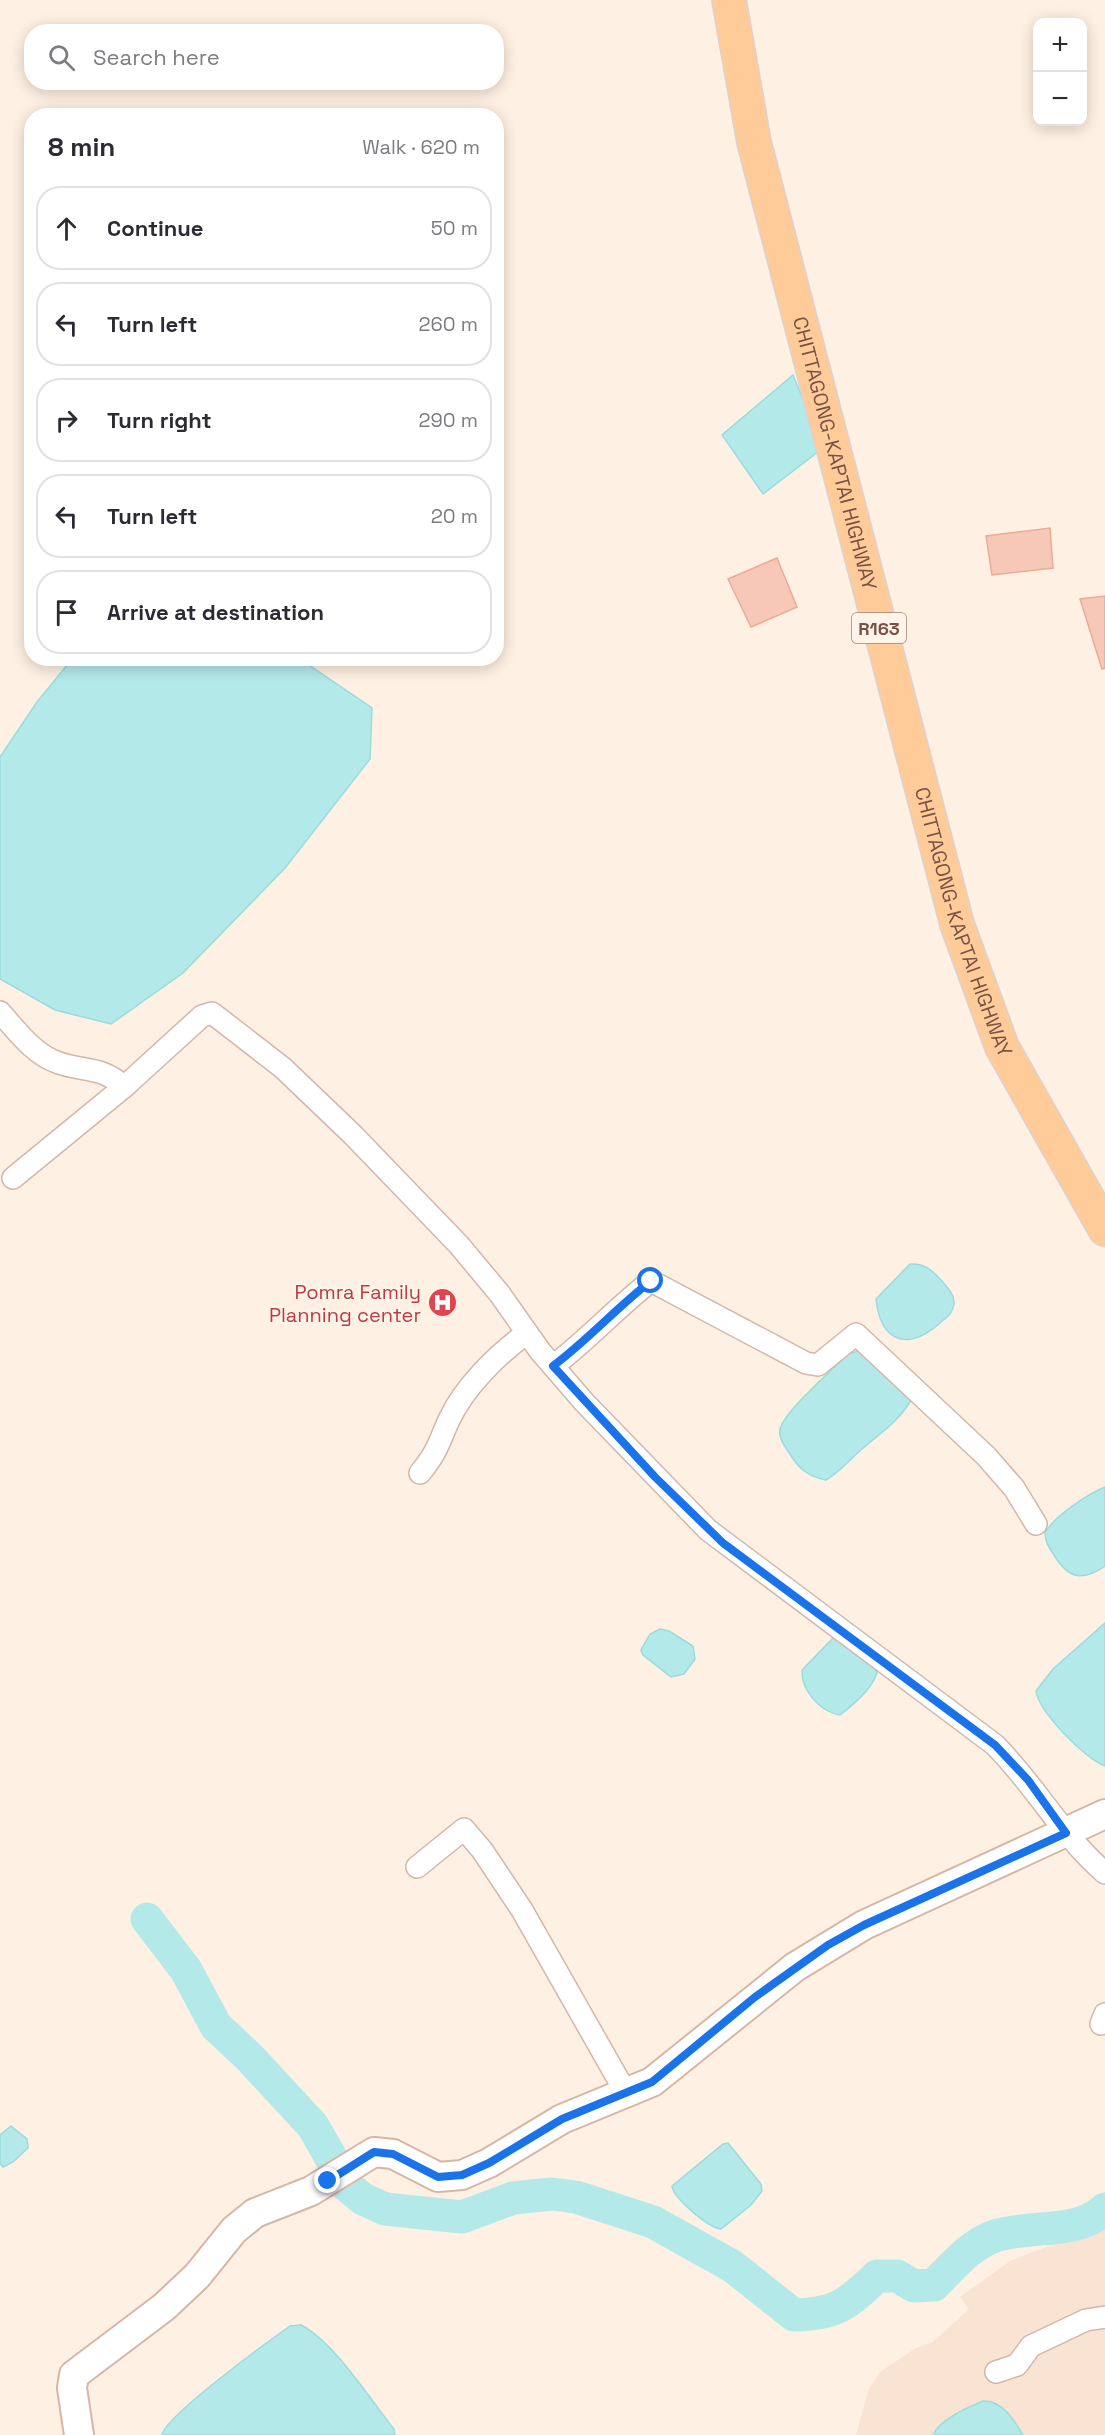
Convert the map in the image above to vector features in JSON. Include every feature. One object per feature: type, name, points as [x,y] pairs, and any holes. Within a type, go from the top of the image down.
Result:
[{"type":"main road","name":"CHITTAGONG-KAPTAI HIGHWAY","points":[[729,0],[754,142],[957,924],[1002,1047],[1105,1229]]},
{"type":"street","points":[[0,1012],[38,1052],[59,1063],[106,1073],[124,1087]]},
{"type":"street","points":[[13,1178],[124,1087],[202,1016],[212,1013],[283,1068],[353,1135],[459,1245],[499,1293],[553,1366],[655,1477],[723,1543],[995,1745],[1028,1780],[1080,1852],[1105,1873]]},
{"type":"street","points":[[553,1366],[580,1346],[619,1307],[651,1281],[806,1363],[818,1365],[856,1334],[986,1456],[1014,1488],[1036,1524]]},
{"type":"street","points":[[420,1473],[437,1452],[449,1421],[460,1402],[484,1373],[527,1333]]},
{"type":"street","points":[[79,2435],[71,2380],[79,2370],[164,2307],[197,2276],[243,2221],[255,2213],[298,2197],[374,2152],[393,2154],[438,2177],[452,2178],[489,2163],[562,2119],[652,2082],[755,1997],[828,1945],[864,1925],[1105,1814]]},
{"type":"street","points":[[417,1867],[464,1829],[482,1850],[522,1910],[626,2093]]},
{"type":"street","points":[[996,2372],[1017,2365],[1031,2346],[1086,2320],[1105,2317]]},
{"type":"shaded area","points":[[1105,2226],[1105,2435],[856,2435],[869,2389],[880,2372],[916,2348],[933,2342],[969,2309],[960,2297],[1010,2261],[1057,2243],[1093,2234]]},
{"type":"water","points":[[793,375],[823,448],[763,494],[722,435]]},
{"type":"water","points":[[66,666],[310,666],[372,708],[370,759],[285,868],[183,973],[111,1024],[55,1010],[0,979],[0,757],[37,702]]},
{"type":"water","points":[[910,1264],[924,1266],[934,1273],[950,1291],[954,1304],[949,1314],[929,1331],[908,1339],[890,1334],[879,1314],[876,1299]]},
{"type":"water","points":[[858,1351],[868,1353],[911,1397],[910,1402],[894,1422],[836,1473],[826,1480],[820,1479],[797,1464],[783,1443],[780,1429],[790,1412],[810,1391],[848,1354]]},
{"type":"water","points":[[1105,1487],[1105,1566],[1090,1574],[1077,1576],[1060,1563],[1047,1542],[1045,1533],[1055,1520]]},
{"type":"water","points":[[1105,1623],[1105,1766],[1096,1762],[1064,1734],[1045,1711],[1036,1691],[1053,1669]]},
{"type":"water","points":[[660,1629],[669,1631],[693,1646],[695,1659],[684,1674],[671,1677],[643,1655],[641,1650],[650,1634]]},
{"type":"water","points":[[833,1638],[840,1639],[873,1666],[877,1673],[867,1691],[840,1715],[825,1710],[813,1699],[805,1685],[802,1670]]},
{"type":"water","points":[[11,2126],[27,2139],[28,2148],[13,2162],[3,2167],[0,2163],[0,2135]]},
{"type":"water","points":[[728,2143],[761,2184],[762,2191],[751,2205],[721,2229],[708,2224],[692,2212],[678,2198],[672,2186],[723,2144]]},
{"type":"water","points":[[301,2325],[326,2344],[338,2357],[394,2429],[395,2435],[162,2435],[180,2412],[219,2379],[290,2326]]},
{"type":"water","points":[[983,2401],[1002,2407],[1023,2435],[933,2435],[948,2419]]},
{"type":"building","points":[[1050,528],[1053,568],[992,575],[986,536]]},
{"type":"building","points":[[777,558],[797,607],[751,627],[728,579]]},
{"type":"building","points":[[1105,596],[1105,668],[1102,669],[1080,599]]},
{"type":"waterway","points":[[147,1919],[186,1970],[216,2026],[249,2057],[313,2126],[347,2186],[363,2199],[385,2209],[462,2217],[513,2198],[552,2194],[576,2197],[653,2222],[732,2266],[794,2315],[820,2313],[840,2306],[877,2276],[897,2276],[914,2286],[934,2285],[962,2257],[986,2240],[1009,2233],[1080,2223],[1105,2209]]},
{"type":"place","name":"Pomra Family Planning center","points":[[442,1303]]},
{"type":"route","points":[[328,2181],[374,2152],[393,2154],[438,2177],[452,2178],[489,2163],[562,2119],[652,2082],[755,1997],[828,1945],[864,1925],[1066,1833],[1028,1780],[995,1745],[723,1543],[655,1477],[553,1366],[580,1346],[619,1307],[651,1281]]}]
